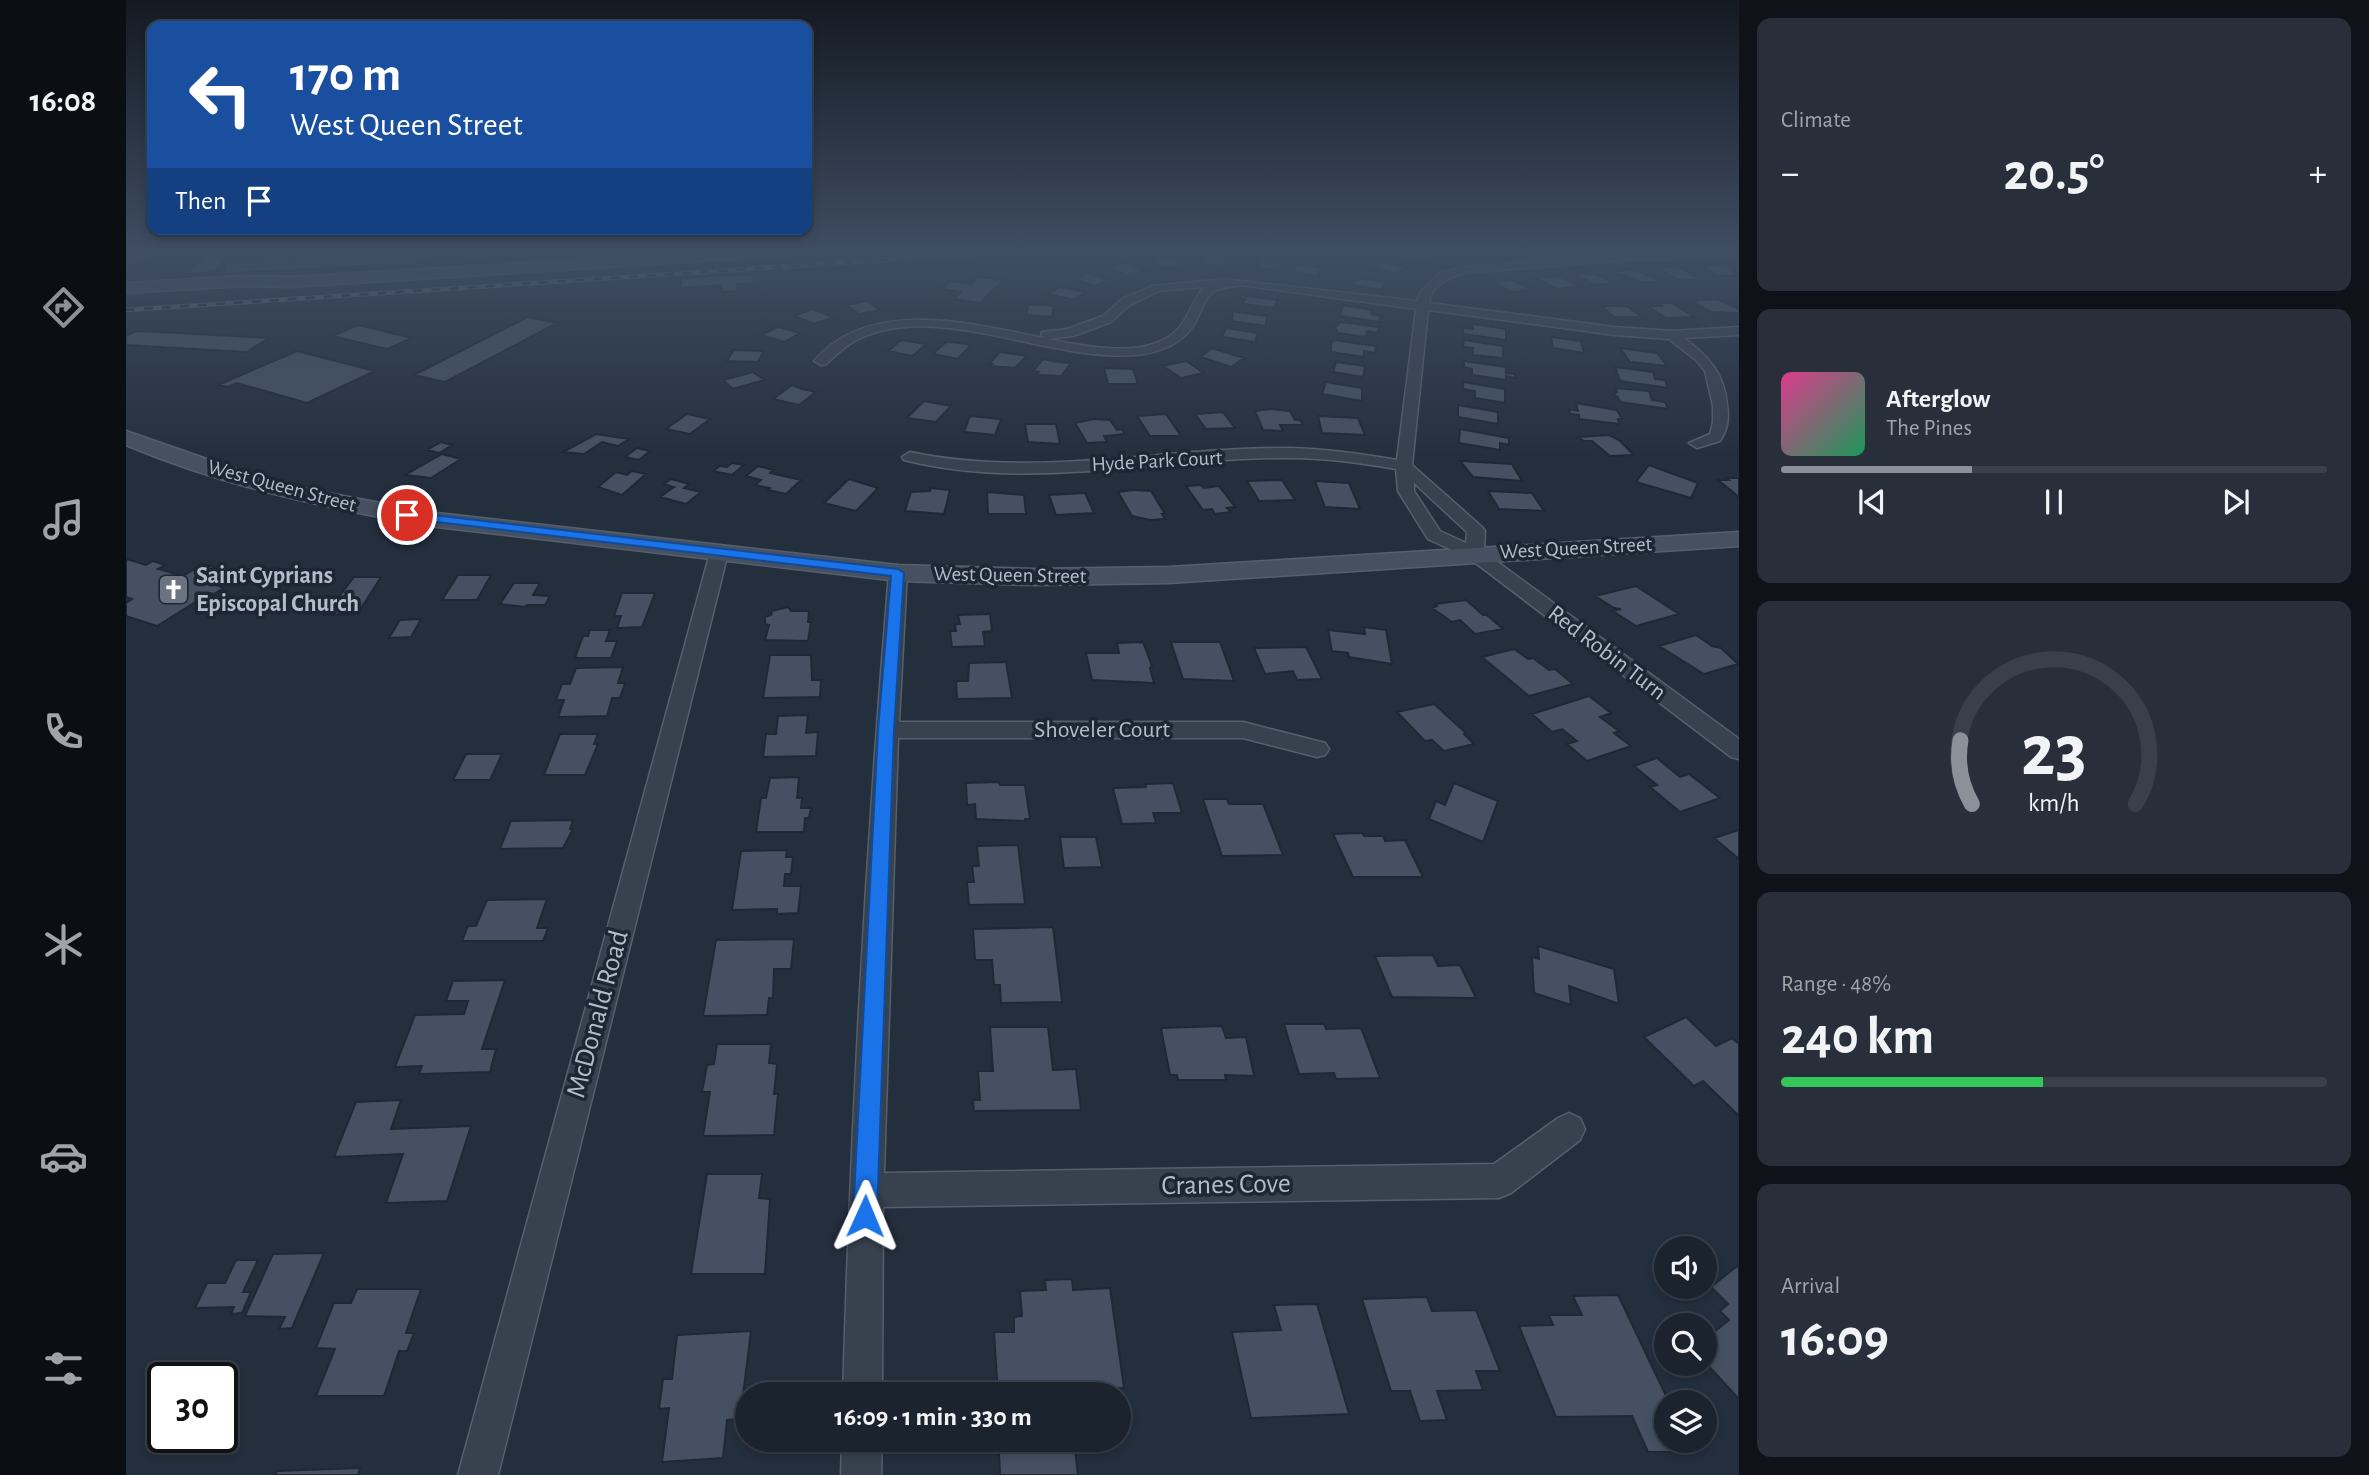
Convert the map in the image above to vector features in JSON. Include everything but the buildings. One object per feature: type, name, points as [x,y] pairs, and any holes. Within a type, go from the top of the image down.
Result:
[{"type":"main road","name":"West Queen Street","points":[[126,437],[169,455],[244,478],[366,508],[428,519],[898,573],[1035,577],[1169,575],[1739,539]]},
{"type":"street","points":[[1029,337],[1068,333],[1105,320]]},
{"type":"street","points":[[821,361],[854,336],[880,328],[908,325],[950,326],[1092,349],[1134,351],[1161,346],[1177,338],[1192,320]]},
{"type":"street","name":"Red Robin Turn","points":[[1421,320],[1404,466],[1406,491],[1434,535],[1475,554],[1739,751]]},
{"type":"street","points":[[1529,320],[1672,335],[1739,331]]},
{"type":"street","points":[[1672,335],[1711,368],[1719,383],[1721,428],[1715,438],[1697,443]]},
{"type":"street","name":"Hyde Park Court","points":[[910,457],[947,466],[1023,469],[1292,453],[1360,458],[1404,466]]},
{"type":"street","points":[[1404,466],[1476,531],[1475,554]]},
{"type":"street","name":"McDonald Road","points":[[478,1475],[719,553]]},
{"type":"street","points":[[862,1382],[865,1190],[886,730],[898,573]]},
{"type":"street","name":"Shoveler Court","points":[[886,730],[1243,730],[1317,749]]},
{"type":"street","name":"Cranes Cove","points":[[865,1190],[1499,1181],[1569,1129]]},
{"type":"street","points":[[861,1475],[862,1452]]},
{"type":"place","name":"Saint Cyprians Episcopal Church","points":[[173,590]]},
{"type":"route","points":[[407,515],[898,573],[886,730],[865,1216]]}]
